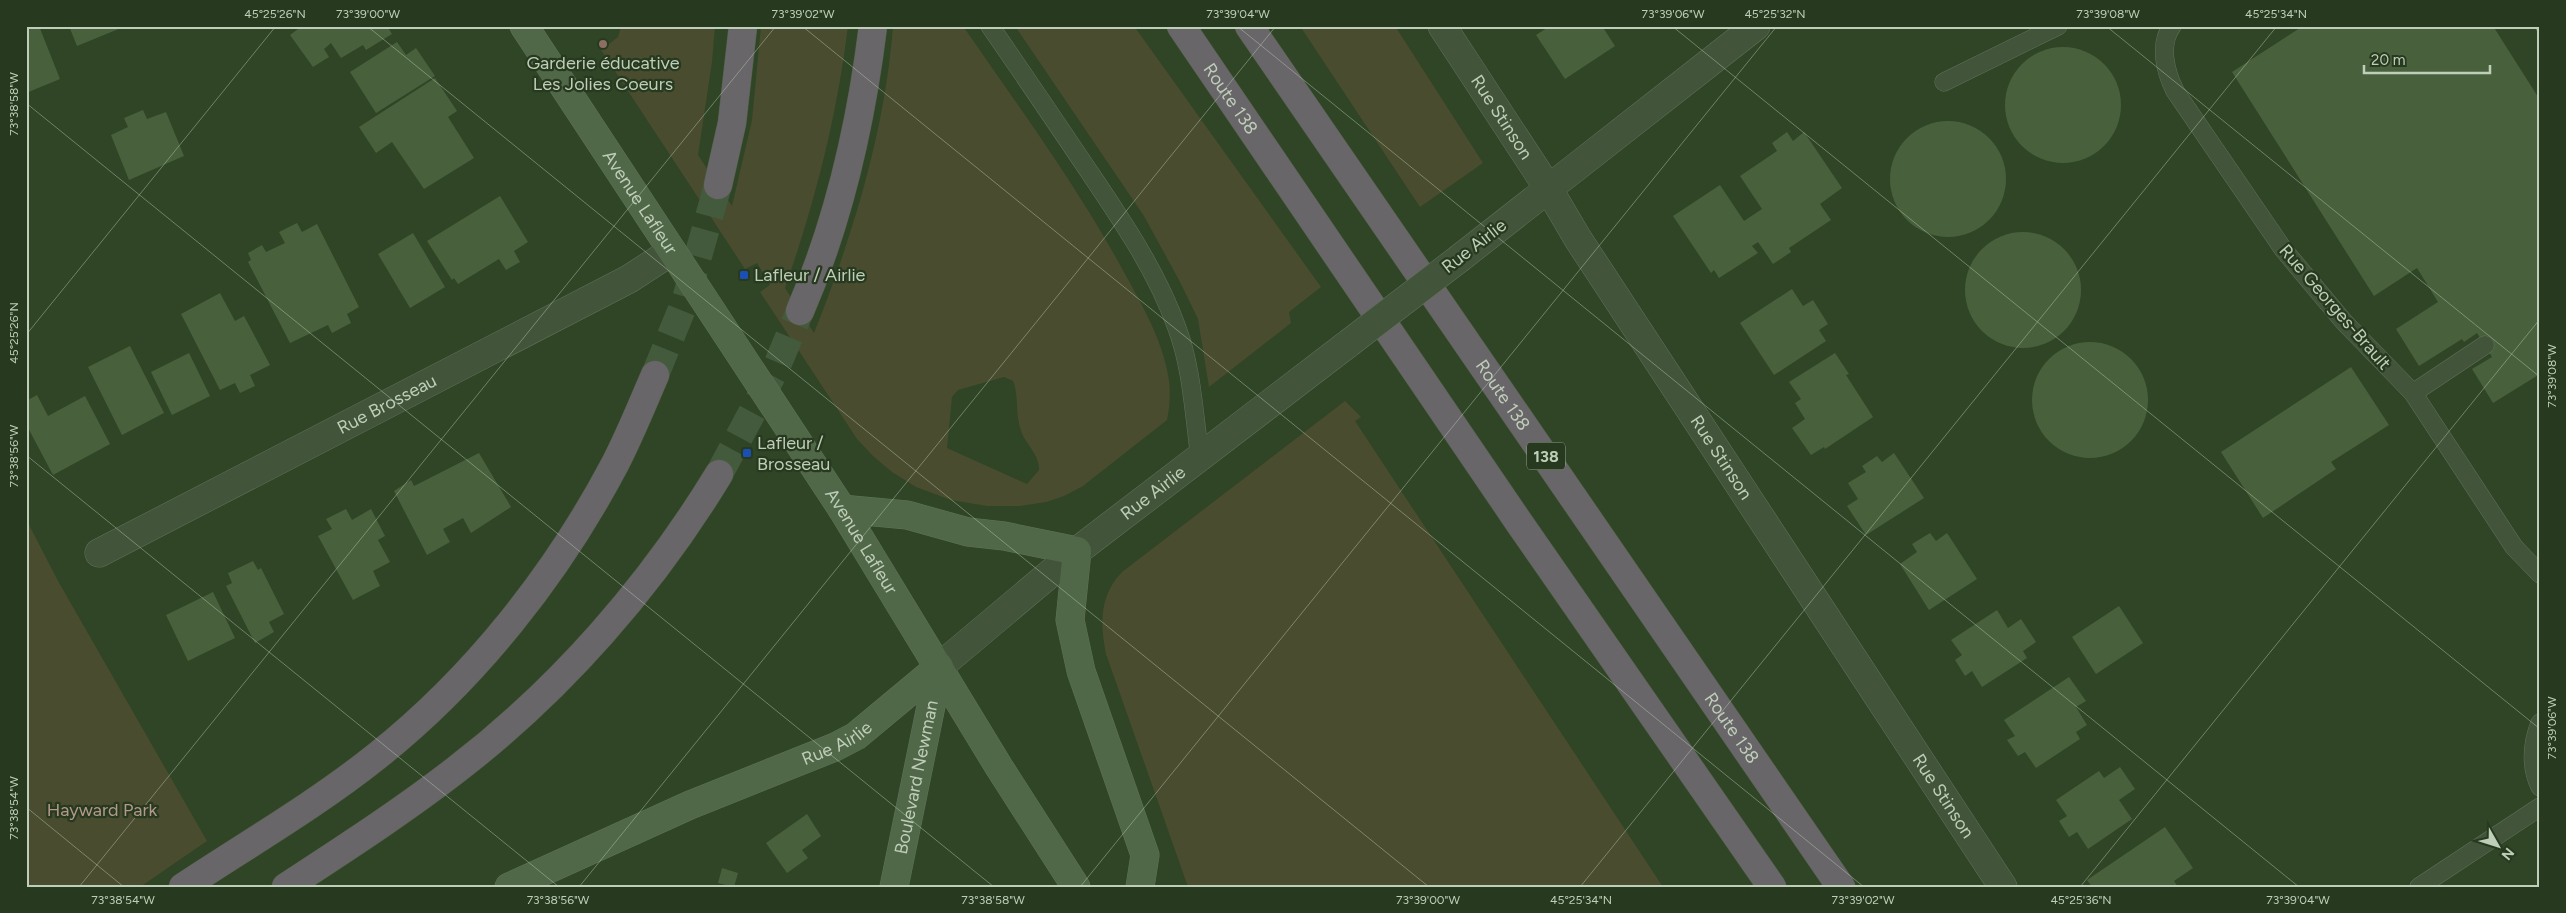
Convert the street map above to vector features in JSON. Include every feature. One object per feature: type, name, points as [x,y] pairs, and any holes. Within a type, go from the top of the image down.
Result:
[{"type":"highway","points":[[718,185],[732,123],[743,26]]},
{"type":"highway","points":[[800,311],[818,270],[848,167],[863,102],[873,26]]},
{"type":"highway","name":"Route 138","points":[[1181,26],[1520,524],[1772,887]]},
{"type":"highway","name":"Route 138","points":[[1249,26],[1841,887]]},
{"type":"highway","points":[[183,887],[338,786],[393,742],[454,685],[525,604],[558,558],[615,464],[656,375]]},
{"type":"highway","points":[[286,887],[459,768],[554,683],[600,635],[637,592],[677,540],[719,474]]},
{"type":"main road","name":"Avenue Lafleur","points":[[524,26],[842,508],[999,768],[1076,887]]},
{"type":"main road","points":[[842,508],[907,515],[968,532],[1004,536],[1077,551],[1070,620],[1081,671],[1145,855],[1140,887]]},
{"type":"main road","name":"Rue Airlie","points":[[509,887],[690,805],[835,747],[856,736],[938,667]]},
{"type":"main road","name":"Boulevard Newman","points":[[894,887],[938,667]]},
{"type":"street","name":"Rue Stinson","points":[[1442,26],[1548,188],[1578,239],[2003,887]]},
{"type":"street","name":"Rue Airlie","points":[[938,667],[1077,551],[1460,258],[1756,26]]},
{"type":"street","name":"Rue Brosseau","points":[[99,553],[629,279],[672,251]]},
{"type":"lane","points":[[990,26],[1139,248],[1162,292],[1178,329],[1186,364],[1200,458]]},
{"type":"lane","points":[[1944,82],[2058,26]]},
{"type":"lane","name":"Rue Georges-Brault","points":[[2172,26],[2166,41],[2166,62],[2176,91],[2283,249],[2344,322],[2413,393],[2514,547],[2540,574]]},
{"type":"lane","points":[[2413,393],[2485,345]]},
{"type":"lane","points":[[2540,723],[2533,751],[2534,770],[2540,787]]},
{"type":"lane","points":[[2419,887],[2540,807]]},
{"type":"green space","points":[[621,26],[715,26],[712,62],[698,155],[732,206],[752,120],[761,26],[848,26],[838,93],[824,159],[806,224],[785,288],[814,333],[842,258],[865,182],[883,104],[893,26],[963,26],[1088,210],[1144,310],[1161,348],[1168,375],[1170,398],[1167,420],[1083,486],[1064,496],[1046,502],[1020,506],[987,506],[951,500],[916,487],[892,472],[857,439],[760,292],[770,285],[757,263],[745,269],[601,50],[618,37]],"holes":[[[1004,377],[1013,381],[1021,431],[1039,465],[1039,470],[1027,484],[947,448],[952,397],[958,390]]]},
{"type":"green space","points":[[1015,26],[1134,26],[1321,287],[1289,312],[1291,323],[1209,387],[1198,319],[1180,282],[1144,216]]},
{"type":"green space","points":[[1300,26],[1395,26],[1483,163],[1420,207]]},
{"type":"green space","points":[[1345,401],[1361,417],[1355,421],[1663,887],[1188,887],[1106,654],[1102,621],[1105,601],[1114,581],[1122,572]]},
{"type":"green space","name":"Hayward Park","points":[[26,519],[58,581],[207,841],[140,887],[26,887]]},
{"type":"building","points":[[26,26],[39,26],[60,79],[26,93]]},
{"type":"building","points":[[69,26],[120,26],[121,28],[77,46]]},
{"type":"building","points":[[302,26],[387,26],[392,34],[366,50],[363,45],[341,58],[331,43],[324,49],[329,57],[313,67],[290,35]]},
{"type":"building","points":[[1550,26],[1602,26],[1615,46],[1565,79],[1536,35]]},
{"type":"building","points":[[2303,26],[2493,26],[2540,100],[2540,182],[2538,183],[2540,186],[2540,374],[2493,403],[2472,369],[2492,357],[2477,333],[2464,342],[2462,339],[2419,366],[2396,329],[2438,302],[2417,268],[2374,296],[2232,72]]},
{"type":"building","points":[[397,42],[406,55],[416,48],[435,76],[376,113],[350,72]]},
{"type":"building","points":[[2063,47],[2085,52],[2104,64],[2116,83],[2121,105],[2116,127],[2104,146],[2085,158],[2063,163],[2041,158],[2022,146],[2010,127],[2005,105],[2010,83],[2022,64],[2041,52]]},
{"type":"building","points":[[435,78],[457,111],[448,117],[474,158],[424,189],[392,142],[376,153],[359,127]]},
{"type":"building","points":[[143,110],[147,119],[166,112],[184,156],[129,180],[111,135],[128,127],[124,118]]},
{"type":"building","points":[[1948,121],[1970,126],[1989,138],[2001,157],[2006,179],[2001,201],[1989,220],[1970,232],[1948,237],[1926,232],[1907,220],[1895,201],[1890,179],[1895,157],[1907,138],[1926,126]]},
{"type":"building","points":[[1787,132],[1793,141],[1804,132],[1842,188],[1820,204],[1831,220],[1789,248],[1791,252],[1773,264],[1758,242],[1752,246],[1758,253],[1719,278],[1714,270],[1711,273],[1673,216],[1720,185],[1744,221],[1762,209],[1740,176],[1777,151],[1772,143]]},
{"type":"building","points":[[500,196],[528,242],[514,251],[520,262],[506,270],[499,259],[458,284],[454,278],[452,280],[427,241]]},
{"type":"building","points":[[297,223],[302,232],[317,224],[359,307],[347,314],[351,323],[332,333],[328,325],[290,343],[248,262],[251,260],[248,253],[262,245],[266,252],[285,243],[279,232]]},
{"type":"building","points":[[2023,232],[2045,237],[2064,249],[2076,268],[2081,290],[2076,312],[2064,331],[2045,343],[2023,348],[2001,343],[1982,331],[1970,312],[1965,290],[1970,268],[1982,249],[2001,237]]},
{"type":"building","points":[[413,233],[445,287],[410,308],[378,254]]},
{"type":"building","points":[[1792,289],[1803,306],[1813,300],[1828,324],[1819,330],[1826,341],[1774,375],[1740,323]]},
{"type":"building","points":[[220,293],[235,321],[244,316],[270,365],[250,375],[255,386],[240,393],[235,383],[220,390],[181,314]]},
{"type":"building","points":[[2090,342],[2112,347],[2131,359],[2143,378],[2148,400],[2143,422],[2131,441],[2112,453],[2090,458],[2068,453],[2049,441],[2037,422],[2032,400],[2037,378],[2049,359],[2068,347]]},
{"type":"building","points":[[130,346],[164,413],[122,435],[88,367]]},
{"type":"building","points":[[189,353],[210,396],[172,415],[151,372]]},
{"type":"building","points":[[1835,353],[1849,374],[1846,375],[1873,417],[1825,449],[1824,447],[1811,455],[1792,428],[1805,419],[1795,403],[1801,399],[1789,382]]},
{"type":"building","points":[[2351,367],[2389,425],[2331,462],[2336,469],[2263,518],[2221,452]]},
{"type":"building","points":[[37,395],[48,416],[85,396],[110,444],[53,475],[26,424],[26,401]]},
{"type":"building","points":[[479,453],[511,507],[471,533],[463,518],[443,529],[450,542],[427,555],[394,491],[411,480],[414,486]]},
{"type":"building","points":[[1894,453],[1924,498],[1866,535],[1847,506],[1858,499],[1848,483],[1866,472],[1862,466],[1877,456],[1882,462]]},
{"type":"building","points":[[346,509],[352,520],[371,509],[385,536],[378,540],[390,562],[373,571],[380,586],[353,600],[318,536],[332,529],[326,519]]},
{"type":"building","points":[[1930,533],[1936,541],[1947,533],[1977,579],[1929,610],[1900,564],[1917,552],[1912,544]]},
{"type":"building","points":[[253,561],[258,570],[261,568],[284,614],[269,622],[274,632],[255,643],[226,586],[232,583],[228,573]]},
{"type":"building","points":[[213,592],[235,638],[188,661],[166,615]]},
{"type":"building","points":[[2119,606],[2143,643],[2096,674],[2072,637]]},
{"type":"building","points":[[1997,610],[2008,628],[2021,619],[2036,642],[2023,651],[2027,658],[1982,687],[1972,671],[1965,676],[1955,660],[1962,655],[1951,640]]},
{"type":"building","points":[[2069,677],[2086,701],[2076,707],[2087,725],[2076,732],[2080,739],[2036,768],[2025,752],[2018,756],[2007,740],[2015,736],[2004,720]]},
{"type":"building","points":[[2120,767],[2135,789],[2119,800],[2132,819],[2088,849],[2077,832],[2069,837],[2059,821],[2067,816],[2056,800],[2099,771],[2104,778]]},
{"type":"building","points":[[807,814],[821,836],[802,850],[808,858],[787,873],[766,843]]},
{"type":"building","points":[[2165,827],[2193,868],[2174,881],[2178,887],[2092,887],[2087,880]]},
{"type":"building","points":[[722,868],[738,873],[734,887],[718,883]]},
{"type":"tunnel","points":[[655,375],[686,299],[718,185]]},
{"type":"tunnel","points":[[719,474],[776,368],[800,311]]},
{"type":"railway","points":[[2536,26],[2540,32]]},
{"type":"place","name":"Garderie éducative Les Jolies Coeurs","points":[[603,44]]},
{"type":"place","name":"Lafleur / Airlie","points":[[744,275]]},
{"type":"place","name":"Lafleur / Brosseau","points":[[747,453]]}]
